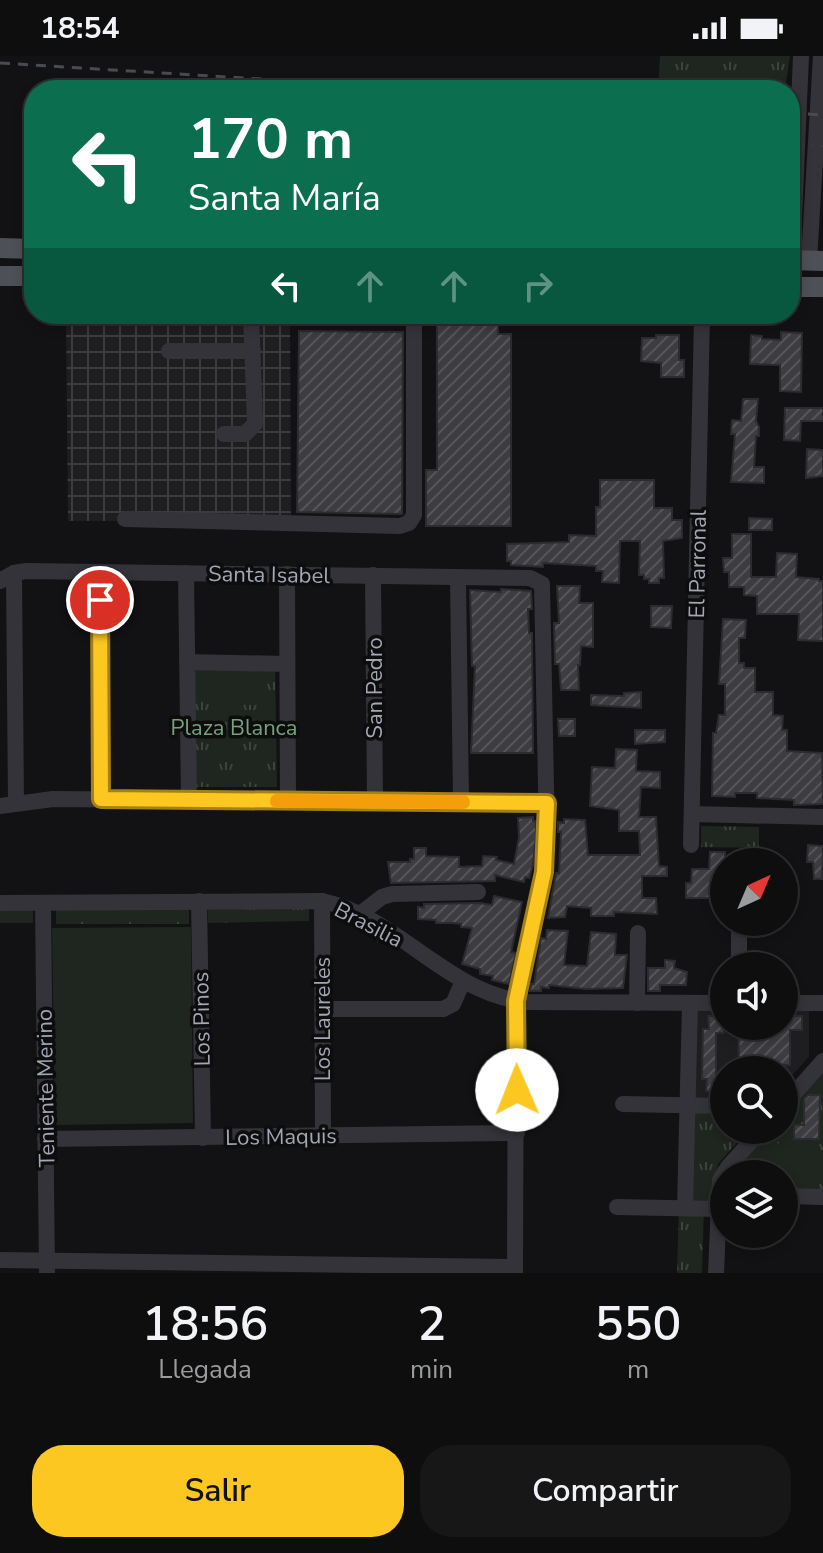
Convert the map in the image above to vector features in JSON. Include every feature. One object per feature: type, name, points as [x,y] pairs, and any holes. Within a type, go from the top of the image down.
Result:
[{"type":"main road","points":[[0,248],[24,249]]},
{"type":"main road","points":[[0,276],[24,276]]},
{"type":"main road","points":[[800,287],[823,287]]},
{"type":"street","points":[[801,56],[803,260]]},
{"type":"street","points":[[803,260],[821,56]]},
{"type":"street","points":[[224,434],[245,434],[255,424],[252,324]]},
{"type":"street","points":[[125,519],[400,526],[409,523],[414,515],[414,324]]},
{"type":"street","name":"El Parronal","points":[[691,845],[702,324]]},
{"type":"street","points":[[169,351],[253,351]]},
{"type":"street","points":[[99,572],[101,799]]},
{"type":"street","name":"Santa Isabel","points":[[7,577],[99,572],[534,578],[540,581],[544,591],[547,803]]},
{"type":"street","points":[[186,573],[189,800]]},
{"type":"street","points":[[287,574],[288,801]]},
{"type":"street","name":"San Pedro","points":[[373,575],[375,801]]},
{"type":"street","points":[[0,1260],[47,1267],[515,1270],[516,1001],[544,872],[547,803],[46,799],[8,805],[7,577]]},
{"type":"street","points":[[458,577],[461,802]]},
{"type":"street","points":[[187,662],[287,664]]},
{"type":"street","points":[[692,814],[823,817]]},
{"type":"street","points":[[360,914],[387,895],[478,892]]},
{"type":"street","name":"Los Pinos","points":[[199,901],[203,1138]]},
{"type":"street","name":"Brasilia","points":[[0,903],[322,901],[360,914],[391,931],[463,981],[516,1001],[710,1003]]},
{"type":"street","name":"Los Laureles","points":[[322,901],[323,1136]]},
{"type":"street","name":"Teniente Merino","points":[[43,903],[47,1267]]},
{"type":"street","points":[[637,1003],[638,933]]},
{"type":"street","points":[[322,1009],[443,1009],[453,1004],[463,981]]},
{"type":"street","points":[[685,1208],[690,1003]]},
{"type":"street","points":[[798,1003],[823,1003]]},
{"type":"street","points":[[798,1089],[823,1061]]},
{"type":"street","points":[[623,1104],[710,1106]]},
{"type":"street","name":"Los Maquis","points":[[45,1139],[517,1133]]},
{"type":"street","points":[[735,1160],[749,1144]]},
{"type":"street","points":[[798,1196],[823,1197]]},
{"type":"street","points":[[617,1207],[685,1208],[710,1202]]},
{"type":"street","points":[[716,1273],[717,1248]]},
{"type":"path","points":[[800,145],[823,146]]},
{"type":"shaded area","points":[[66,324],[290,324],[291,521],[68,521]]},
{"type":"shaded area","points":[[694,1008],[710,1009],[710,1040],[798,1040],[798,1009],[809,1009],[809,1057],[798,1069],[798,1056],[710,1056],[710,1103],[694,1103]]},
{"type":"green space","points":[[660,56],[790,56],[786,80],[659,80]]},
{"type":"green space","name":"Plaza Blanca","points":[[275,666],[277,787],[192,787],[191,667]]},
{"type":"green space","points":[[207,673],[263,673],[263,705],[206,704]]},
{"type":"green space","points":[[701,826],[759,827],[759,848],[701,847]]},
{"type":"green space","points":[[309,908],[309,921],[208,923],[208,910]]},
{"type":"green space","points":[[0,910],[33,910],[33,923],[0,923]]},
{"type":"green space","points":[[56,910],[189,910],[189,924],[56,924]]},
{"type":"green space","points":[[191,927],[193,1123],[55,1125],[52,928]]},
{"type":"green space","points":[[823,1068],[823,1193],[798,1192],[798,1160],[745,1160],[758,1144],[798,1144],[798,1097]]},
{"type":"green space","points":[[693,1111],[710,1111],[710,1144],[736,1144],[722,1160],[710,1160],[710,1205],[690,1204]]},
{"type":"green space","points":[[761,1144],[812,1144],[811,1175],[798,1175],[798,1160],[760,1160]]},
{"type":"green space","points":[[679,1206],[704,1207],[702,1273],[677,1273]]},
{"type":"building","points":[[437,325],[498,325],[498,334],[511,334],[511,526],[426,526],[426,470],[437,470]]},
{"type":"building","points":[[299,331],[403,332],[402,514],[297,512]]},
{"type":"building","points":[[781,332],[802,333],[801,392],[780,391],[780,365],[750,364],[751,335],[781,340]]},
{"type":"building","points":[[656,335],[679,335],[679,360],[684,360],[684,377],[661,377],[661,363],[641,361],[642,338],[656,338]]},
{"type":"building","points":[[743,399],[758,399],[756,421],[759,436],[756,436],[754,467],[764,467],[764,483],[731,482],[735,434],[731,434],[732,420],[741,421]]},
{"type":"building","points":[[785,408],[823,408],[823,421],[801,421],[800,441],[784,440]]},
{"type":"building","points":[[807,449],[823,450],[823,476],[806,478]]},
{"type":"building","points":[[600,480],[654,480],[654,508],[672,508],[672,520],[682,520],[682,538],[663,541],[664,578],[659,578],[659,583],[649,583],[644,575],[639,575],[640,541],[620,541],[619,583],[602,582],[603,571],[596,571],[596,566],[543,563],[543,567],[511,565],[511,561],[507,561],[507,544],[569,542],[569,535],[596,536]]},
{"type":"building","points":[[749,518],[772,519],[772,530],[749,530]]},
{"type":"building","points":[[732,534],[751,534],[751,577],[776,577],[777,553],[797,554],[796,577],[823,581],[823,641],[798,640],[799,614],[757,614],[757,596],[744,595],[744,587],[729,587],[729,572],[724,572],[723,558],[732,558]]},
{"type":"building","points":[[557,586],[580,586],[579,603],[593,603],[593,647],[581,646],[579,690],[561,690],[559,664],[555,664],[554,623],[559,623]]},
{"type":"building","points":[[501,589],[531,591],[532,609],[528,609],[529,633],[532,633],[533,753],[471,753],[475,666],[472,666],[470,590],[501,592]]},
{"type":"building","points":[[651,606],[672,606],[671,628],[651,627]]},
{"type":"building","points":[[723,619],[746,620],[745,638],[739,638],[739,663],[744,663],[744,668],[755,668],[755,692],[773,692],[773,715],[783,716],[782,730],[787,730],[787,751],[822,753],[823,804],[794,805],[794,800],[757,798],[757,793],[735,793],[735,797],[712,796],[713,733],[716,733],[719,715],[725,715],[725,684],[719,684]]},
{"type":"building","points":[[641,692],[641,708],[591,705],[591,695],[624,696],[624,693]]},
{"type":"building","points":[[558,719],[575,719],[575,736],[559,736]]},
{"type":"building","points":[[635,730],[665,730],[665,742],[635,744]]},
{"type":"building","points":[[616,749],[637,750],[636,771],[660,772],[660,788],[641,787],[639,817],[656,817],[659,866],[667,867],[667,876],[642,876],[642,898],[656,898],[657,914],[614,912],[614,916],[591,916],[591,908],[567,906],[565,917],[548,918],[556,873],[559,873],[561,832],[558,832],[558,822],[564,823],[564,819],[585,820],[588,855],[640,855],[639,831],[619,831],[619,810],[590,806],[592,767],[615,768]]},
{"type":"building","points":[[533,817],[536,836],[533,865],[529,878],[525,877],[524,882],[495,875],[495,881],[391,883],[388,862],[410,862],[414,859],[414,848],[426,848],[426,856],[459,857],[459,867],[482,866],[483,856],[497,857],[496,860],[514,864],[519,837],[518,818]]},
{"type":"building","points":[[808,845],[823,846],[822,879],[814,879],[813,862],[807,862]]},
{"type":"building","points":[[710,852],[710,898],[686,898],[686,883],[691,883],[692,869],[709,869]]},
{"type":"building","points":[[494,896],[522,902],[511,952],[516,953],[509,984],[492,980],[493,976],[480,974],[480,969],[462,964],[472,928],[418,919],[418,907],[424,908],[424,904],[492,905]]},
{"type":"building","points":[[547,930],[568,931],[564,965],[587,966],[591,932],[616,934],[615,955],[627,955],[623,988],[586,989],[549,985],[549,988],[541,987],[541,991],[530,991],[531,984],[534,984],[541,938],[546,939]]},
{"type":"building","points":[[665,960],[675,961],[674,968],[687,972],[686,985],[660,985],[660,991],[648,991],[648,968],[665,968]]},
{"type":"building","points":[[710,1016],[710,1040],[716,1040],[716,1056],[710,1056],[710,1091],[706,1091],[707,1079],[702,1079],[703,1029],[709,1029]]},
{"type":"building","points":[[798,1016],[802,1016],[802,1030],[798,1030]]},
{"type":"building","points":[[738,1040],[790,1040],[790,1056],[739,1056]]},
{"type":"building","points":[[808,1095],[820,1095],[819,1139],[798,1139],[798,1125],[804,1125],[804,1099]]},
{"type":"railway","points":[[0,63],[276,80]]},
{"type":"railway","points":[[800,114],[823,115]]},
{"type":"slow traffic","points":[[277,801],[463,802]]},
{"type":"route","points":[[100,600],[101,799],[547,803],[544,872],[516,1001],[517,1090]]}]
